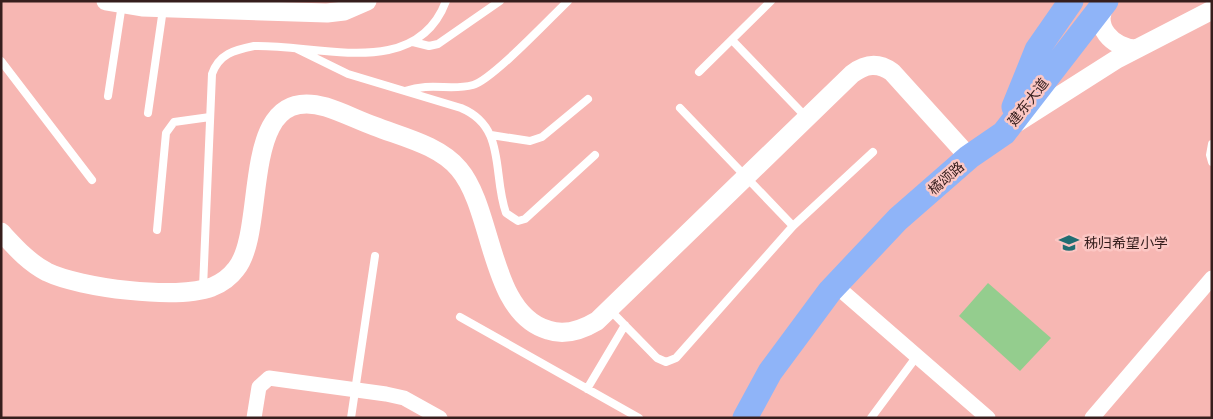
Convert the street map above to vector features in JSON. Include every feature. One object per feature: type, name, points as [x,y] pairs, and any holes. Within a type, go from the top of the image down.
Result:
[{"type":"highway","name":"建东大道","points":[[1004,133],[1037,50],[1071,1]]},
{"type":"highway","name":"建东大道","points":[[1004,133],[1106,1]]},
{"type":"highway","name":"橘颂路","points":[[745,418],[770,372],[835,285],[898,219],[969,157],[1004,133]]},
{"type":"street","points":[[114,3],[163,7],[327,13],[344,11],[366,1]]},
{"type":"street","points":[[1106,1],[1101,16],[1105,33],[1118,46],[1136,49]]},
{"type":"street","name":"橘颂路","points":[[1004,133],[1046,103],[1136,49],[1212,10]]},
{"type":"street","points":[[1,232],[34,264],[54,275],[77,283],[147,291],[202,290],[221,282],[229,276],[237,268],[246,251],[262,147],[270,126],[285,112],[306,104],[328,108],[436,151],[457,167],[471,190],[508,292],[520,312],[531,321],[550,331],[574,331],[590,325],[609,309],[806,117],[857,70],[869,65],[881,66],[897,76],[969,157]]},
{"type":"street","points":[[1092,418],[1212,278]]},
{"type":"street","points":[[835,285],[988,418]]},
{"type":"street","points":[[254,418],[259,387],[269,378],[404,398],[440,418]]},
{"type":"lane","points":[[202,290],[212,74],[220,60],[235,50],[254,46],[381,53],[413,42],[430,30],[446,1]]},
{"type":"lane","points":[[413,42],[429,46],[438,44],[500,1]]},
{"type":"lane","points":[[405,91],[428,85],[463,86],[484,80],[568,1]]},
{"type":"lane","points":[[699,72],[771,1]]},
{"type":"lane","points":[[108,96],[114,3]]},
{"type":"lane","points":[[148,113],[163,7]]},
{"type":"lane","points":[[732,40],[806,117]]},
{"type":"lane","points":[[292,47],[348,74],[469,112],[482,121],[491,135],[506,213],[518,221],[525,219],[595,155]]},
{"type":"lane","points":[[1,61],[92,180]]},
{"type":"lane","points":[[491,135],[530,140],[542,137],[588,99]]},
{"type":"lane","points":[[680,108],[793,226]]},
{"type":"lane","points":[[157,230],[166,133],[174,122],[210,117]]},
{"type":"lane","points":[[1212,144],[1210,155],[1212,162]]},
{"type":"lane","points":[[609,309],[657,358],[666,362],[676,358],[793,226],[873,152]]},
{"type":"lane","points":[[351,418],[375,256]]},
{"type":"lane","points":[[460,317],[639,418]]},
{"type":"lane","points":[[587,389],[625,325]]},
{"type":"lane","points":[[871,418],[917,356]]},
{"type":"green space","points":[[988,283],[1051,338],[1020,371],[959,316]]},
{"type":"place","name":"秭归希望小学","points":[[1069,243]]}]
